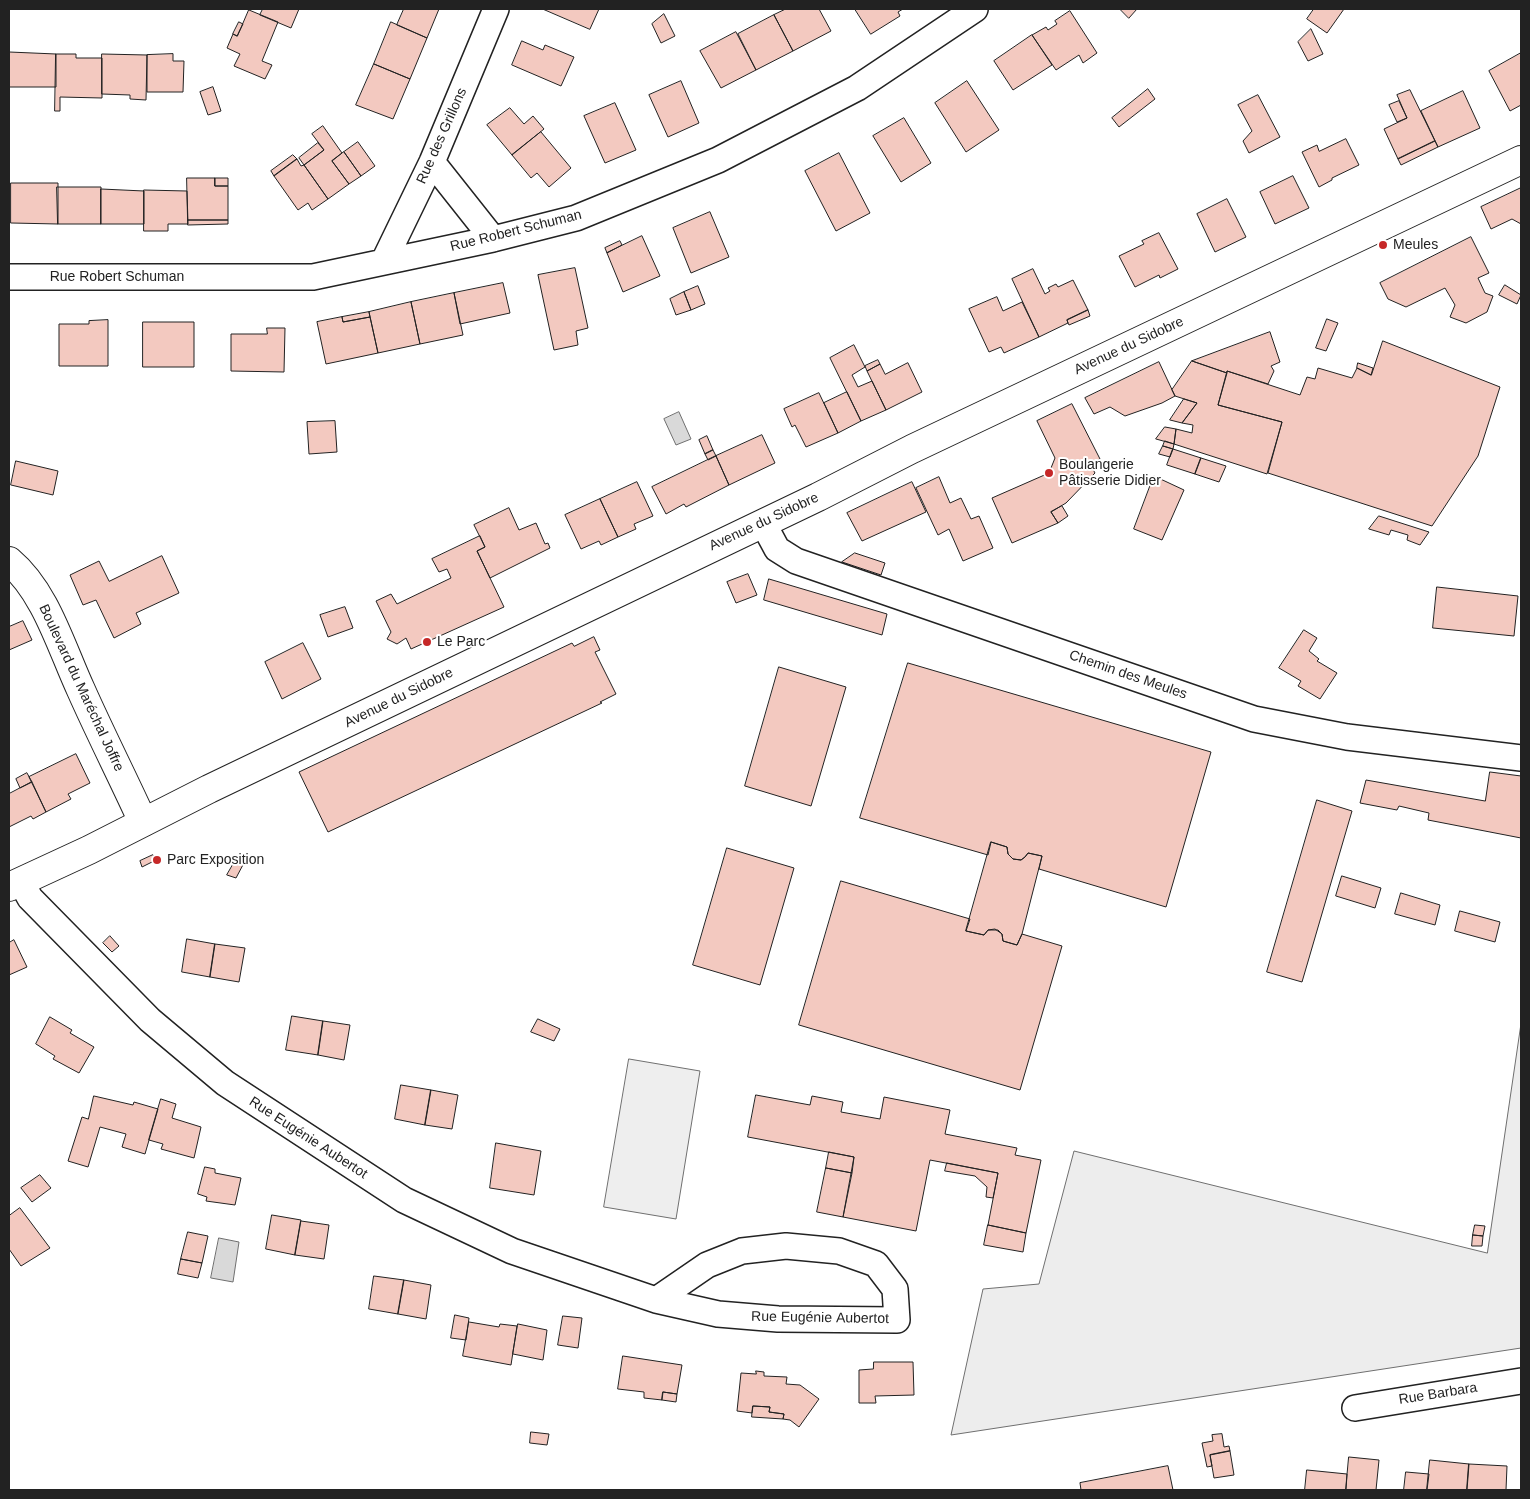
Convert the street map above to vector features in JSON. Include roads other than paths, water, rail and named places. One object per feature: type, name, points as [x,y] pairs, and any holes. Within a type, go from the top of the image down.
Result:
[{"type":"main road","name":"Avenue du Sidobre","points":[[15,884],[89,850],[143,822],[921,445],[1521,160]]},
{"type":"main road","name":"Boulevard du Maréchal Joffre","points":[[9,561],[18,569],[41,601],[143,822]]},
{"type":"street","name":"Rue des Grillons","points":[[384,261],[432,162],[496,9]]},
{"type":"street","name":"Rue Robert Schuman","points":[[9,277],[313,277],[493,239],[576,218],[718,160],[858,88],[975,9]]},
{"type":"street","points":[[432,162],[493,239]]},
{"type":"street","name":"Chemin des Meules","points":[[763,523],[777,549],[796,560],[1254,718],[1347,737],[1521,758]]},
{"type":"street","name":"Rue Eugénie Aubertot","points":[[15,884],[150,1020],[233,1089],[404,1200],[512,1251],[656,1300],[718,1314],[768,1318],[897,1320],[895,1289],[876,1264],[838,1251],[786,1246],[742,1251],[707,1265],[656,1300]]},
{"type":"street","name":"Rue Barbara","points":[[1354,1408],[1521,1381]]},
{"type":"place","name":"Meules","points":[[1383,245]]},
{"type":"place","name":"Boulangerie Pâtisserie Didier","points":[[1049,473]]},
{"type":"place","name":"Le Parc","points":[[427,642]]},
{"type":"place","name":"Parc Exposition","points":[[157,860]]}]
